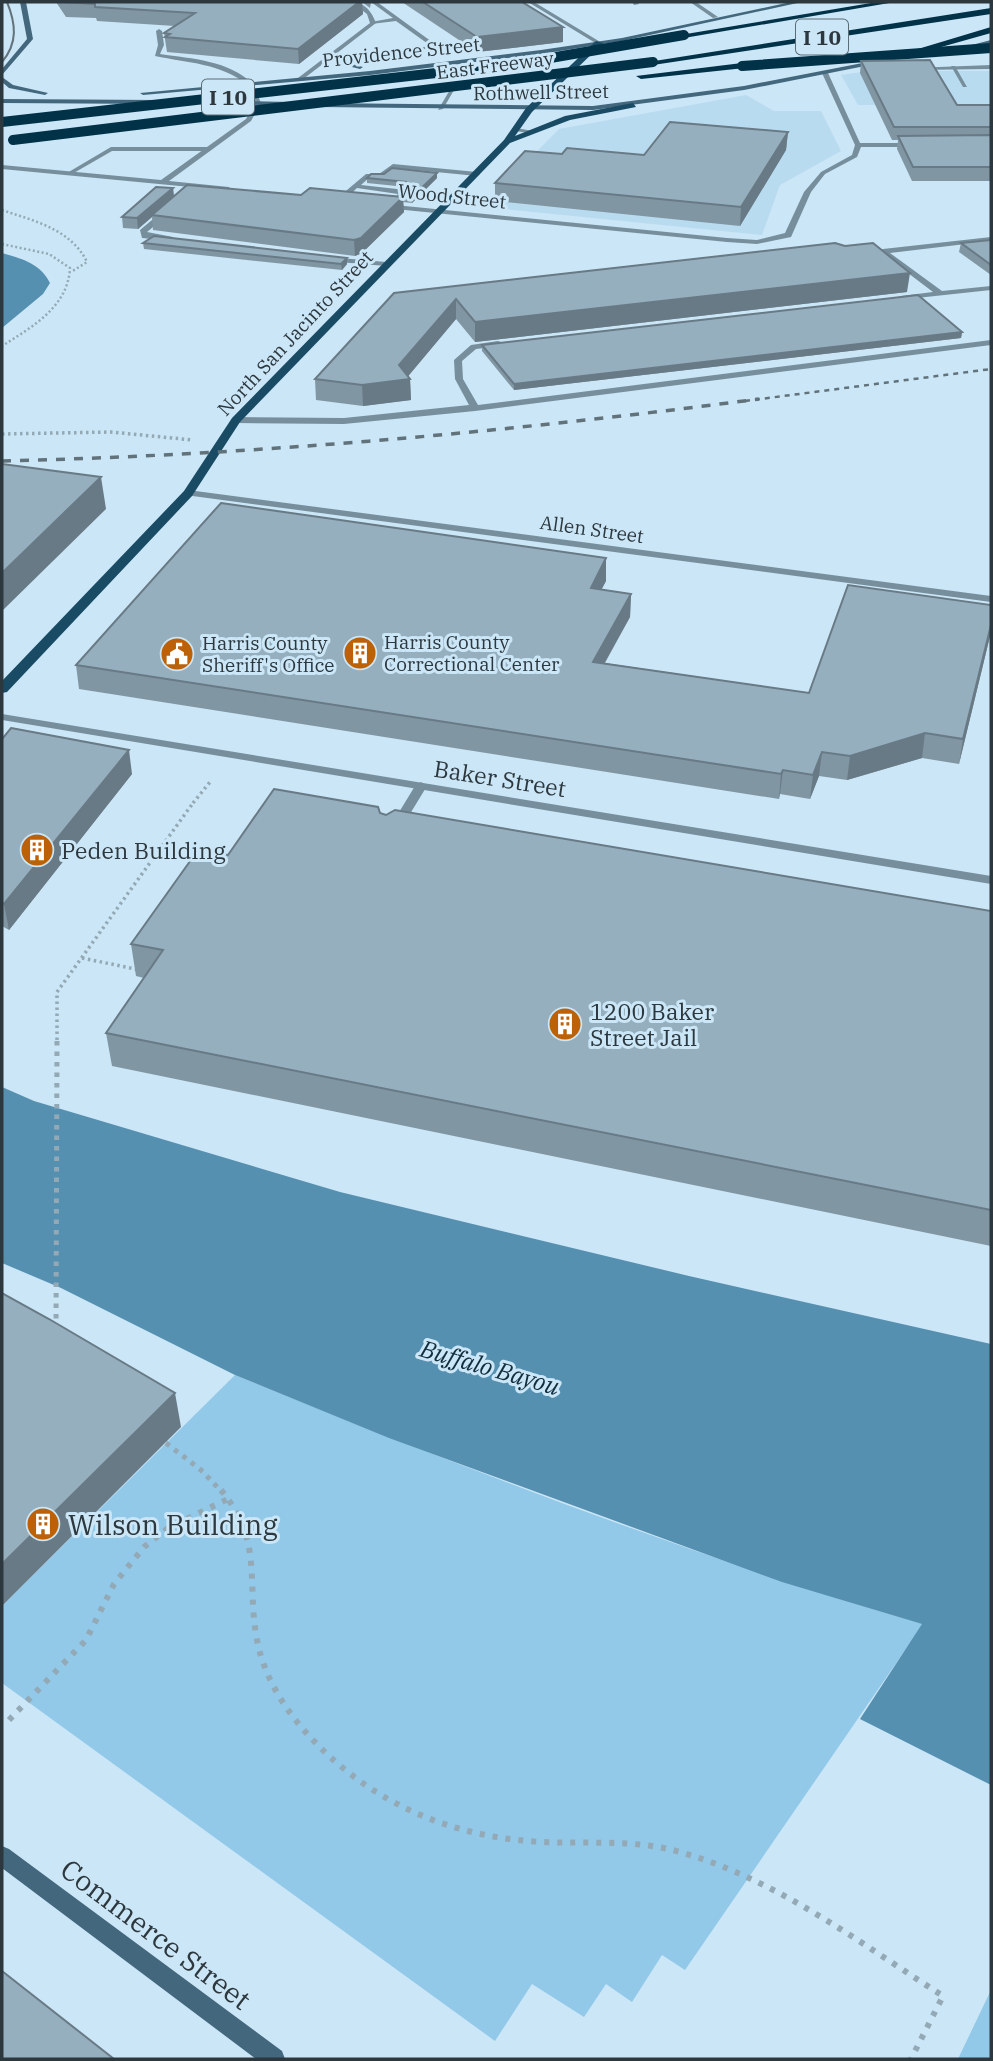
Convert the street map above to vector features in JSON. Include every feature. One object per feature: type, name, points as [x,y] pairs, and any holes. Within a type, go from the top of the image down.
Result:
[{"type":"highway","points":[[527,62],[891,2]]},
{"type":"highway","name":"East Freeway","points":[[2,122],[672,45],[903,10]]},
{"type":"highway","name":"East Freeway","points":[[2,141],[287,109],[653,62],[991,10]]},
{"type":"highway","points":[[878,62],[991,30]]},
{"type":"highway","points":[[287,109],[742,66],[991,48]]},
{"type":"main road","points":[[2,73],[30,39],[23,2]]},
{"type":"main road","name":"Providence Street","points":[[2,98],[250,84],[385,69],[599,43],[715,16],[800,2]]},
{"type":"main road","name":"Rothwell Street","points":[[2,98],[529,110],[633,105],[991,42]]},
{"type":"main road","name":"North San Jacinto Street","points":[[2,689],[188,493],[236,420],[477,174],[507,142],[529,110],[599,43]]},
{"type":"main road","points":[[331,56],[350,66],[385,69]]},
{"type":"main road","points":[[2,79],[11,87],[74,96]]},
{"type":"main road","points":[[507,142],[568,118],[633,105]]},
{"type":"main road","name":"Commerce Street","points":[[2,1856],[274,2059]]},
{"type":"street","points":[[354,2],[369,13],[373,23]]},
{"type":"street","points":[[374,2],[436,47],[432,50],[381,54]]},
{"type":"street","points":[[531,2],[599,43]]},
{"type":"street","points":[[694,2],[715,16]]},
{"type":"street","points":[[300,79],[373,23],[398,19]]},
{"type":"street","points":[[159,32],[161,45],[157,55],[196,60],[232,70],[250,84],[258,103],[244,123],[163,182]]},
{"type":"street","points":[[902,68],[991,67]]},
{"type":"street","points":[[852,68],[890,68]]},
{"type":"street","points":[[953,68],[965,86]]},
{"type":"street","points":[[825,73],[858,145],[925,145]]},
{"type":"street","points":[[440,109],[451,90]]},
{"type":"street","points":[[516,130],[530,131]]},
{"type":"street","name":"Wood Street","points":[[379,205],[727,240],[773,240],[788,235],[808,192],[823,173],[855,156],[858,145]]},
{"type":"street","points":[[70,173],[111,149],[209,149]]},
{"type":"street","points":[[2,166],[237,190]]},
{"type":"street","points":[[338,201],[368,175],[381,176],[393,166],[477,174]]},
{"type":"street","points":[[188,194],[197,186]]},
{"type":"street","points":[[355,187],[403,192],[392,206]]},
{"type":"street","points":[[326,199],[352,202]]},
{"type":"street","points":[[173,207],[144,232],[145,236],[183,241]]},
{"type":"street","points":[[940,293],[883,251],[991,239]]},
{"type":"street","points":[[324,258],[386,264]]},
{"type":"street","points":[[886,300],[991,288]]},
{"type":"street","points":[[475,408],[459,379],[458,360],[474,346],[515,342]]},
{"type":"street","points":[[236,420],[344,421],[475,408],[991,343]]},
{"type":"street","name":"Allen Street","points":[[188,493],[991,599]]},
{"type":"street","name":"Baker Street","points":[[2,717],[991,880]]},
{"type":"street","points":[[388,840],[421,786]]},
{"type":"path","points":[[2,210],[64,235],[82,249],[87,262],[71,272]]},
{"type":"path","points":[[2,244],[49,254],[70,268],[71,272],[68,289],[52,308],[2,345]]},
{"type":"path","points":[[2,434],[111,432],[183,439]]},
{"type":"path","points":[[56,1339],[57,992],[210,782]]},
{"type":"path","points":[[82,958],[141,970]]},
{"type":"path","points":[[166,1443],[202,1468],[230,1498],[246,1533],[254,1578],[253,1608],[258,1647],[298,1725],[330,1758],[363,1784],[401,1807],[445,1826],[523,1840],[608,1840],[641,1844],[679,1851],[749,1877],[943,1996],[911,2059]]},
{"type":"path","points":[[9,1720],[86,1640],[114,1584],[144,1547],[168,1528],[230,1498]]},
{"type":"shaded area","points":[[868,71],[991,71],[991,104],[858,105],[841,75]]},
{"type":"shaded area","points":[[746,95],[774,111],[821,111],[841,151],[780,185],[762,235],[482,207],[559,129]]},
{"type":"shaded area","points":[[235,1375],[576,1508],[749,1569],[923,1624],[685,1970],[662,1955],[632,2002],[606,1984],[584,2017],[532,1984],[495,2041],[2,1683],[2,1606]]},
{"type":"shaded area","points":[[991,1990],[991,2059],[958,2059]]},
{"type":"water","points":[[2,253],[36,266],[50,283],[43,294],[2,328]]},
{"type":"water","name":"Buffalo Bayou","points":[[2,1087],[34,1101],[340,1192],[689,1276],[991,1344],[991,1785],[860,1719],[922,1624],[782,1582],[389,1438],[235,1375],[61,1288],[2,1263]]},
{"type":"building","points":[[64,2],[359,2],[298,49],[165,37],[170,34],[164,33],[195,13],[95,7],[95,4]]},
{"type":"building","points":[[423,2],[522,2],[563,27],[477,37]]},
{"type":"building","points":[[930,60],[957,105],[991,105],[991,127],[894,127],[861,61]]},
{"type":"building","points":[[670,122],[788,132],[741,207],[495,183],[525,151],[562,154],[567,148],[644,155]]},
{"type":"building","points":[[991,135],[991,167],[913,167],[898,136]]},
{"type":"building","points":[[392,168],[437,173],[412,197],[402,196],[408,186],[406,182],[367,178],[371,174],[384,174]]},
{"type":"building","points":[[187,185],[301,195],[310,188],[403,197],[361,238],[354,240],[152,215]]},
{"type":"building","points":[[156,187],[173,188],[137,218],[122,217]]},
{"type":"building","points":[[154,236],[347,258],[341,264],[143,243]]},
{"type":"building","points":[[991,240],[991,265],[961,243]]},
{"type":"building","points":[[835,243],[845,246],[873,243],[910,273],[475,322],[456,299],[399,365],[410,379],[362,385],[315,379],[394,293]]},
{"type":"building","points":[[918,295],[962,332],[514,384],[482,345]]},
{"type":"building","points":[[2,464],[101,477],[2,573]]},
{"type":"building","points":[[221,503],[606,558],[591,588],[631,594],[593,662],[809,693],[848,585],[991,605],[991,625],[963,739],[925,733],[850,756],[822,752],[813,775],[783,770],[781,774],[76,665]]},
{"type":"building","name":"Peden Building","points":[[11,728],[129,750],[4,904],[2,739]]},
{"type":"building","name":"1200 Baker Street Jail","points":[[274,789],[378,807],[380,813],[386,815],[395,810],[991,911],[991,1210],[106,1033],[163,950],[131,944],[198,850],[228,855]]},
{"type":"building","name":"Wilson Building","points":[[2,1293],[175,1393],[2,1564]]},
{"type":"building","points":[[2,1971],[114,2059],[2,2059]]},
{"type":"tram line","points":[[2,62],[11,48],[14,33],[7,2]]},
{"type":"tram line","points":[[2,18],[2,46]]},
{"type":"railway","points":[[745,401],[991,369]]},
{"type":"railway","points":[[2,461],[192,453],[381,440],[570,422],[759,399]]},
{"type":"place","name":"Harris County Correctional Center","points":[[360,653]]},
{"type":"place","name":"Harris County Sheriff's Office","points":[[177,654]]},
{"type":"place","name":"Peden Building","points":[[37,850]]},
{"type":"place","name":"1200 Baker Street Jail","points":[[565,1024]]},
{"type":"place","name":"Wilson Building","points":[[43,1524]]}]
